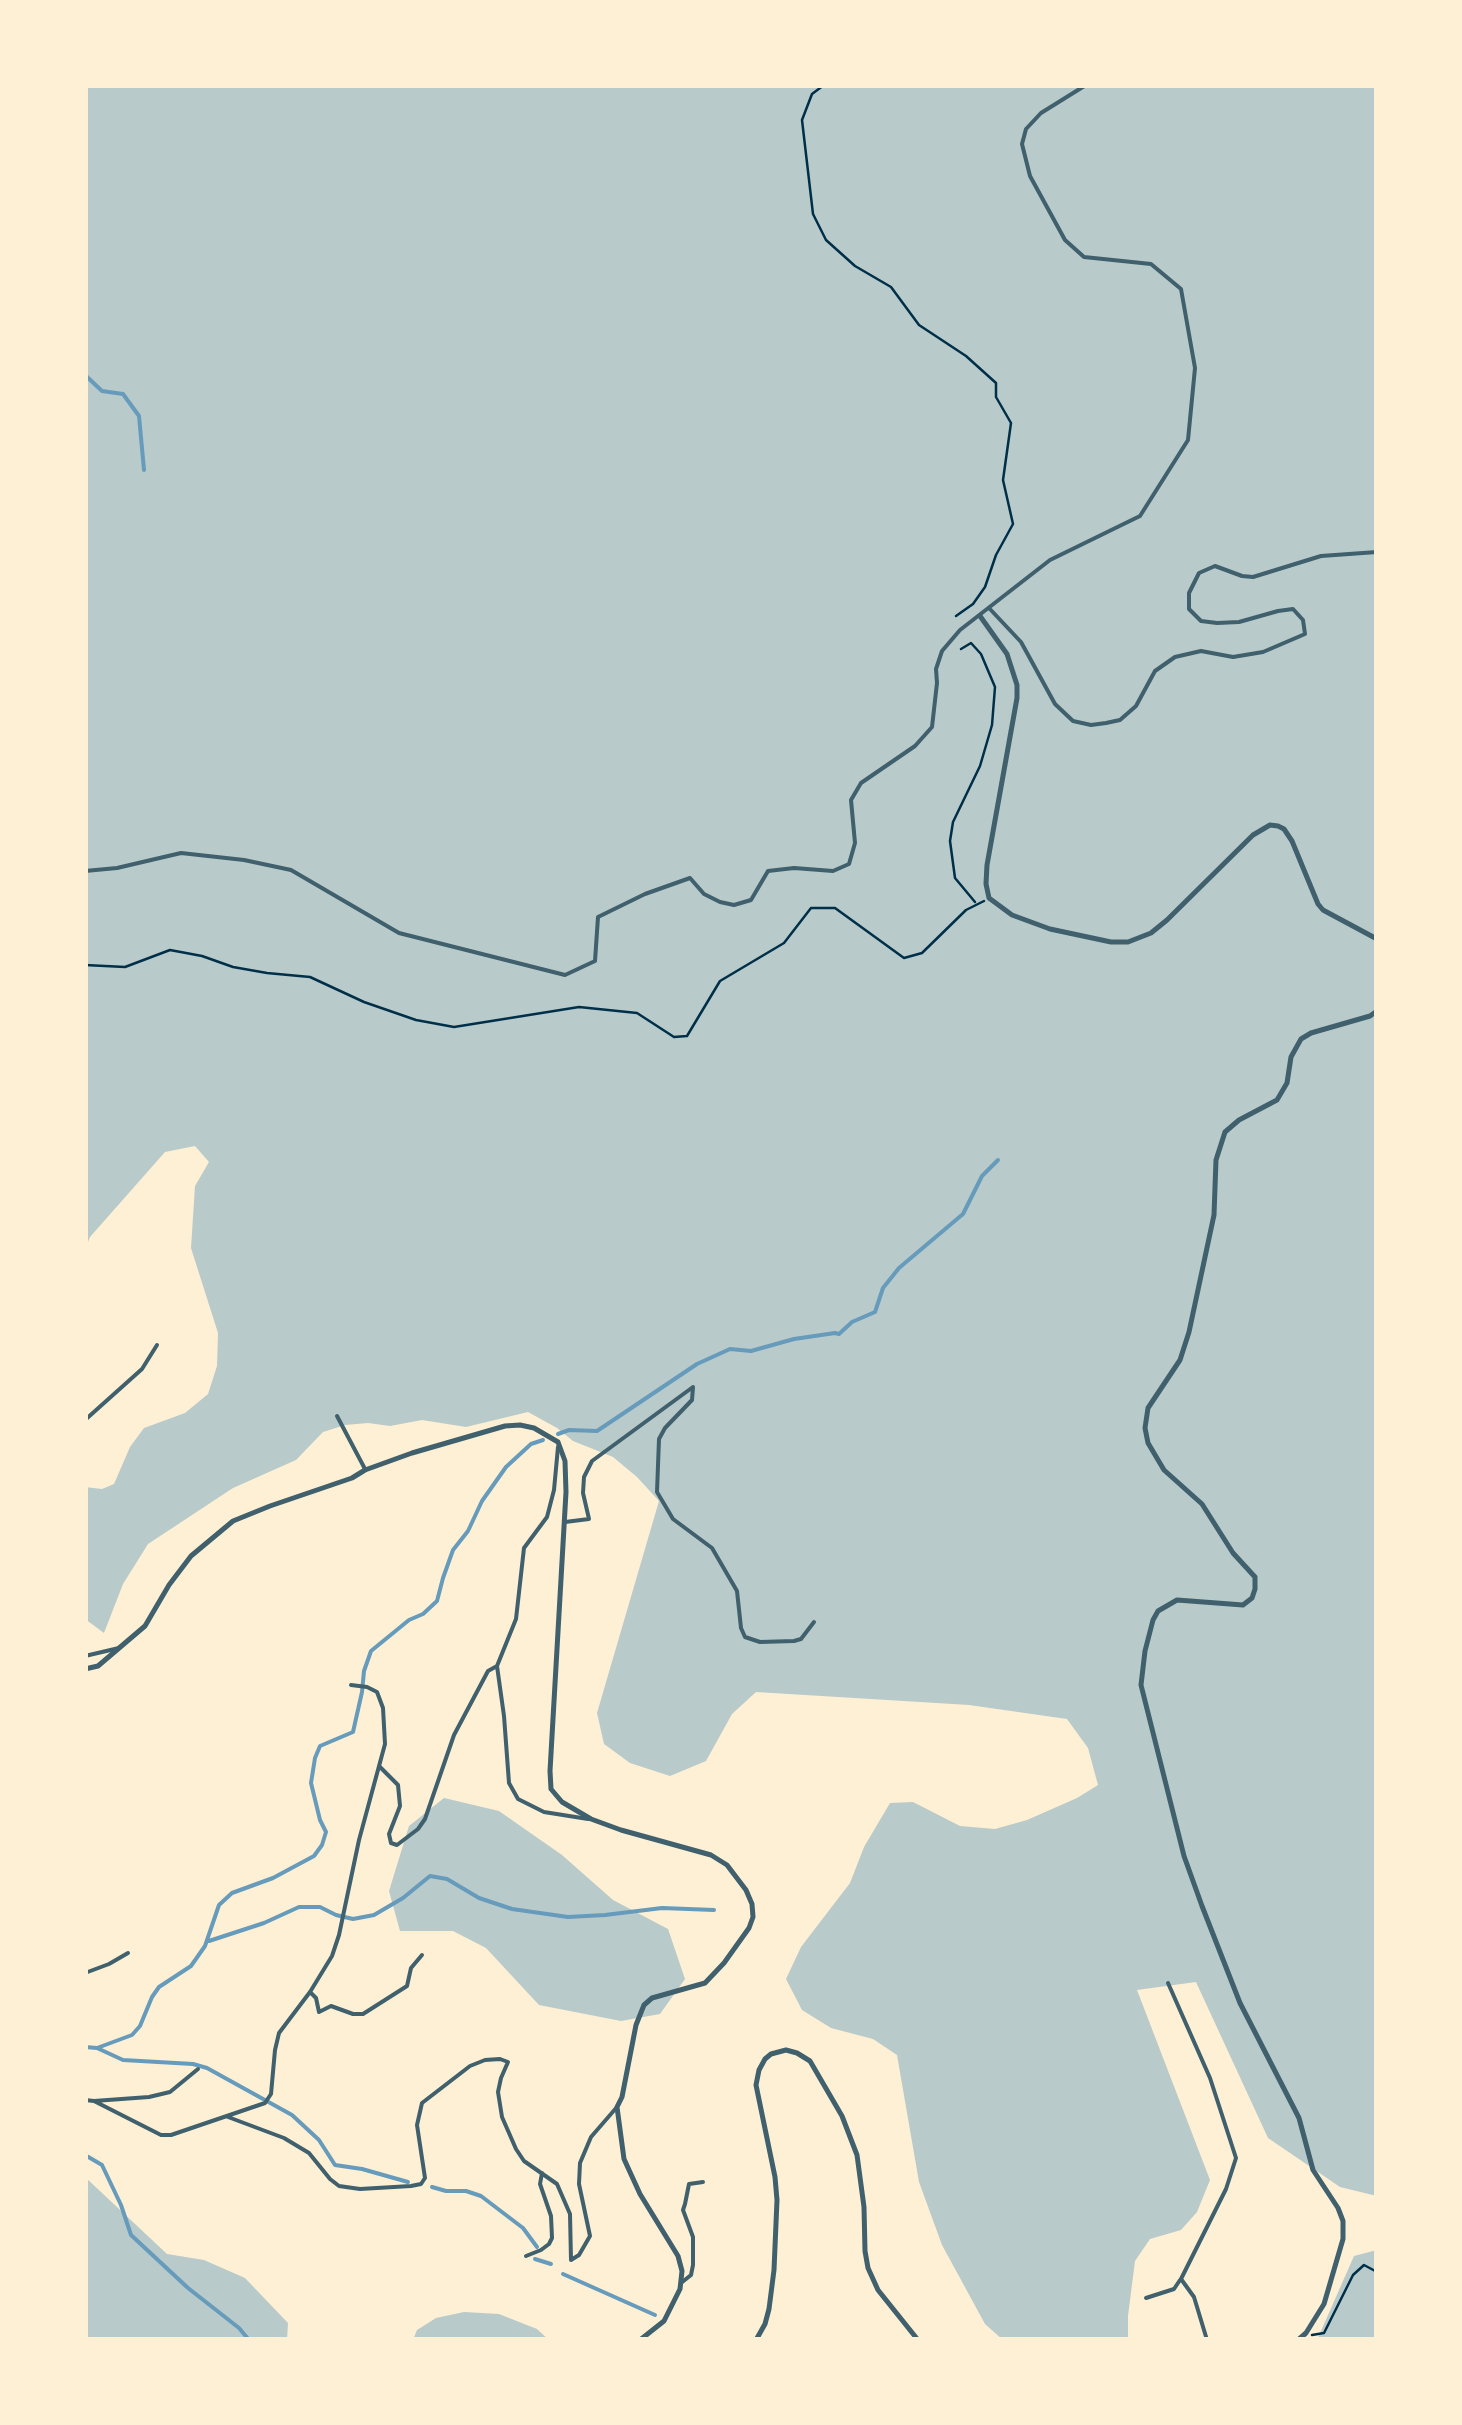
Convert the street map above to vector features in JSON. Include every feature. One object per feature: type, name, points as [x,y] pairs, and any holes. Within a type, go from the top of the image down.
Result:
[{"type":"street","points":[[85,871],[181,853],[292,870],[399,932],[565,975],[595,961],[598,917],[646,894],[690,878],[704,894],[734,905],[751,900],[768,871],[833,871],[849,864],[855,843],[851,800],[860,783],[915,746],[932,727],[936,669],[942,651],[960,630],[1050,560],[1140,516],[1188,440],[1194,368],[1181,289],[1151,264],[1084,257],[1065,240],[1030,176],[1022,144],[1026,128],[1041,113],[1086,85]]},
{"type":"street","points":[[990,608],[1021,642],[1055,704],[1073,721],[1106,723],[1120,720],[1136,706],[1155,671],[1175,656],[1201,651],[1232,657],[1263,652],[1304,634],[1303,620],[1293,610],[1239,622],[1201,621],[1189,609],[1189,593],[1199,573],[1215,566],[1253,577],[1321,556],[1377,552]]},
{"type":"street","points":[[980,616],[1007,654],[1017,684],[986,884],[990,898],[1012,916],[1050,929],[1128,942],[1167,920],[1253,835],[1278,826],[1292,841],[1318,904],[1332,916],[1377,939]]},
{"type":"street","points":[[1298,2340],[1324,2304],[1337,2266],[1343,2222],[1313,2170],[1299,2118],[1240,2003],[1202,1906],[1184,1856],[1141,1685],[1145,1650],[1158,1611],[1177,1600],[1243,1605],[1252,1598],[1256,1582],[1202,1504],[1164,1470],[1148,1443],[1145,1428],[1148,1408],[1180,1360],[1189,1332],[1214,1215],[1216,1160],[1225,1132],[1238,1120],[1277,1100],[1287,1083],[1291,1057],[1301,1039],[1377,1011]]},
{"type":"street","points":[[85,1420],[142,1370],[157,1345]]},
{"type":"street","points":[[565,1522],[589,1519],[582,1493],[584,1476],[592,1461],[693,1387],[692,1400],[659,1439],[657,1492],[674,1519],[712,1548],[736,1591],[745,1637],[760,1642],[794,1641],[802,1639],[814,1622]]},
{"type":"street","points":[[337,1416],[366,1470]]},
{"type":"street","points":[[85,1670],[98,1666],[144,1626],[191,1556],[233,1521],[412,1453],[505,1426],[534,1428],[558,1442],[565,1461],[551,1789],[562,1802],[591,1819]]},
{"type":"street","points":[[228,2117],[284,2138],[309,2153],[338,2186],[360,2189],[421,2184],[426,2178],[416,2126],[422,2103],[470,2066],[500,2058],[508,2062],[498,2092],[502,2117],[524,2161],[558,2184],[570,2214],[571,2260],[590,2236],[579,2184],[580,2163],[598,2126],[618,2107],[636,2024],[644,2005],[652,1998],[705,1983],[749,1928],[752,1904],[728,1865],[711,1855],[591,1819],[544,1812],[518,1798],[509,1782],[497,1666],[516,1618],[524,1548],[546,1516],[554,1490],[558,1442]]},
{"type":"street","points":[[85,1656],[121,1648]]},
{"type":"street","points":[[380,1766],[398,1784],[400,1806],[389,1834],[397,1845],[418,1829],[424,1819],[454,1735],[488,1671],[497,1666]]},
{"type":"street","points":[[94,2101],[161,2136],[265,2104],[271,2094],[279,2033],[332,1956],[385,1744],[383,1708],[377,1692],[351,1685]]},
{"type":"street","points":[[85,1973],[128,1953]]},
{"type":"street","points":[[310,1992],[316,1998],[319,2012],[335,2006],[363,2014],[408,1986],[412,1968],[422,1955]]},
{"type":"street","points":[[1146,2298],[1174,2290],[1226,2188],[1236,2158],[1210,2078],[1168,1984]]},
{"type":"street","points":[[756,2340],[769,2309],[777,2200],[757,2077],[765,2058],[786,2050],[810,2062],[842,2116],[858,2155],[868,2268],[878,2290],[918,2340]]},
{"type":"street","points":[[85,2100],[149,2098],[170,2092],[198,2068]]},
{"type":"street","points":[[618,2107],[624,2159],[640,2194],[678,2256],[682,2271],[680,2289],[664,2321],[640,2340]]},
{"type":"street","points":[[526,2256],[541,2250],[552,2238],[552,2216],[540,2184],[542,2173]]},
{"type":"street","points":[[681,2283],[691,2275],[693,2265],[693,2237],[684,2210],[689,2184],[703,2182]]},
{"type":"street","points":[[1181,2279],[1194,2297],[1207,2340]]},
{"type":"path","points":[[824,85],[812,94],[802,120],[813,214],[826,240],[854,266],[891,287],[918,325],[966,356],[996,383],[996,396],[1011,423],[1002,480],[1013,524],[985,586],[972,604],[956,616]]},
{"type":"path","points":[[961,649],[970,643],[981,654],[995,687],[992,726],[973,781],[953,822],[950,841],[955,878],[977,904]]},
{"type":"path","points":[[1306,2334],[1324,2333],[1352,2275],[1364,2265],[1377,2272]]},
{"type":"shaded area","points":[[85,85],[1377,85],[1377,2196],[1340,2187],[1268,2138],[1196,1982],[1137,1990],[1210,2180],[1197,2212],[1181,2230],[1150,2239],[1135,2261],[1128,2340],[1003,2340],[985,2324],[942,2245],[919,2182],[897,2055],[873,2039],[831,2028],[802,2010],[786,1979],[801,1947],[850,1883],[864,1847],[890,1803],[913,1802],[960,1826],[995,1829],[1027,1820],[1098,1785],[1088,1748],[1067,1719],[969,1705],[756,1692],[732,1714],[706,1761],[670,1776],[630,1763],[604,1744],[597,1713],[659,1501],[613,1457],[573,1441],[528,1412],[466,1427],[422,1420],[390,1426],[345,1425],[323,1432],[296,1460],[233,1488],[148,1544],[123,1584],[104,1633],[85,1619],[85,1487],[102,1489],[114,1484],[130,1447],[144,1428],[185,1413],[208,1394],[217,1366],[218,1333],[191,1248],[195,1186],[209,1162],[195,1146],[165,1152],[90,1237],[85,1249]]},
{"type":"shaded area","points":[[444,1798],[499,1811],[562,1855],[613,1900],[668,1929],[685,1979],[660,2014],[621,2021],[539,2005],[486,1948],[453,1931],[400,1931],[389,1891],[409,1826]]},
{"type":"shaded area","points":[[85,2177],[167,2254],[204,2260],[245,2278],[288,2323],[287,2340],[85,2340]]},
{"type":"shaded area","points":[[1377,2250],[1377,2340],[1317,2340],[1354,2256]]},
{"type":"shaded area","points":[[464,2312],[499,2314],[537,2329],[549,2340],[413,2340],[417,2330],[436,2318]]},
{"type":"waterway","points":[[85,375],[102,391],[123,394],[139,416],[144,470]]},
{"type":"waterway","points":[[558,1434],[569,1430],[597,1431],[697,1364],[730,1349],[751,1351],[794,1339],[839,1334],[852,1322],[875,1312],[883,1288],[899,1268],[963,1214],[982,1176],[998,1160]]},
{"type":"waterway","points":[[85,2047],[97,2048],[132,2035],[159,1987],[191,1966],[205,1946],[219,1905],[232,1893],[273,1878],[314,1856],[326,1832],[311,1783],[315,1758],[320,1746],[353,1732],[371,1651],[437,1601],[453,1550],[468,1531],[482,1501],[506,1467],[531,1444],[543,1440]]},
{"type":"waterway","points":[[209,1941],[299,1907],[320,1907],[353,1919],[374,1915],[430,1876],[447,1879],[479,1898],[512,1909],[568,1917],[662,1908],[714,1910]]},
{"type":"waterway","points":[[97,2048],[123,2060],[207,2068],[292,2115],[319,2140],[335,2165],[408,2182]]},
{"type":"waterway","points":[[85,2155],[102,2165],[131,2235],[249,2340]]},
{"type":"waterway","points":[[432,2187],[481,2196],[523,2228],[537,2247]]},
{"type":"waterway","points":[[535,2259],[551,2264]]},
{"type":"waterway","points":[[563,2274],[655,2315]]}]
